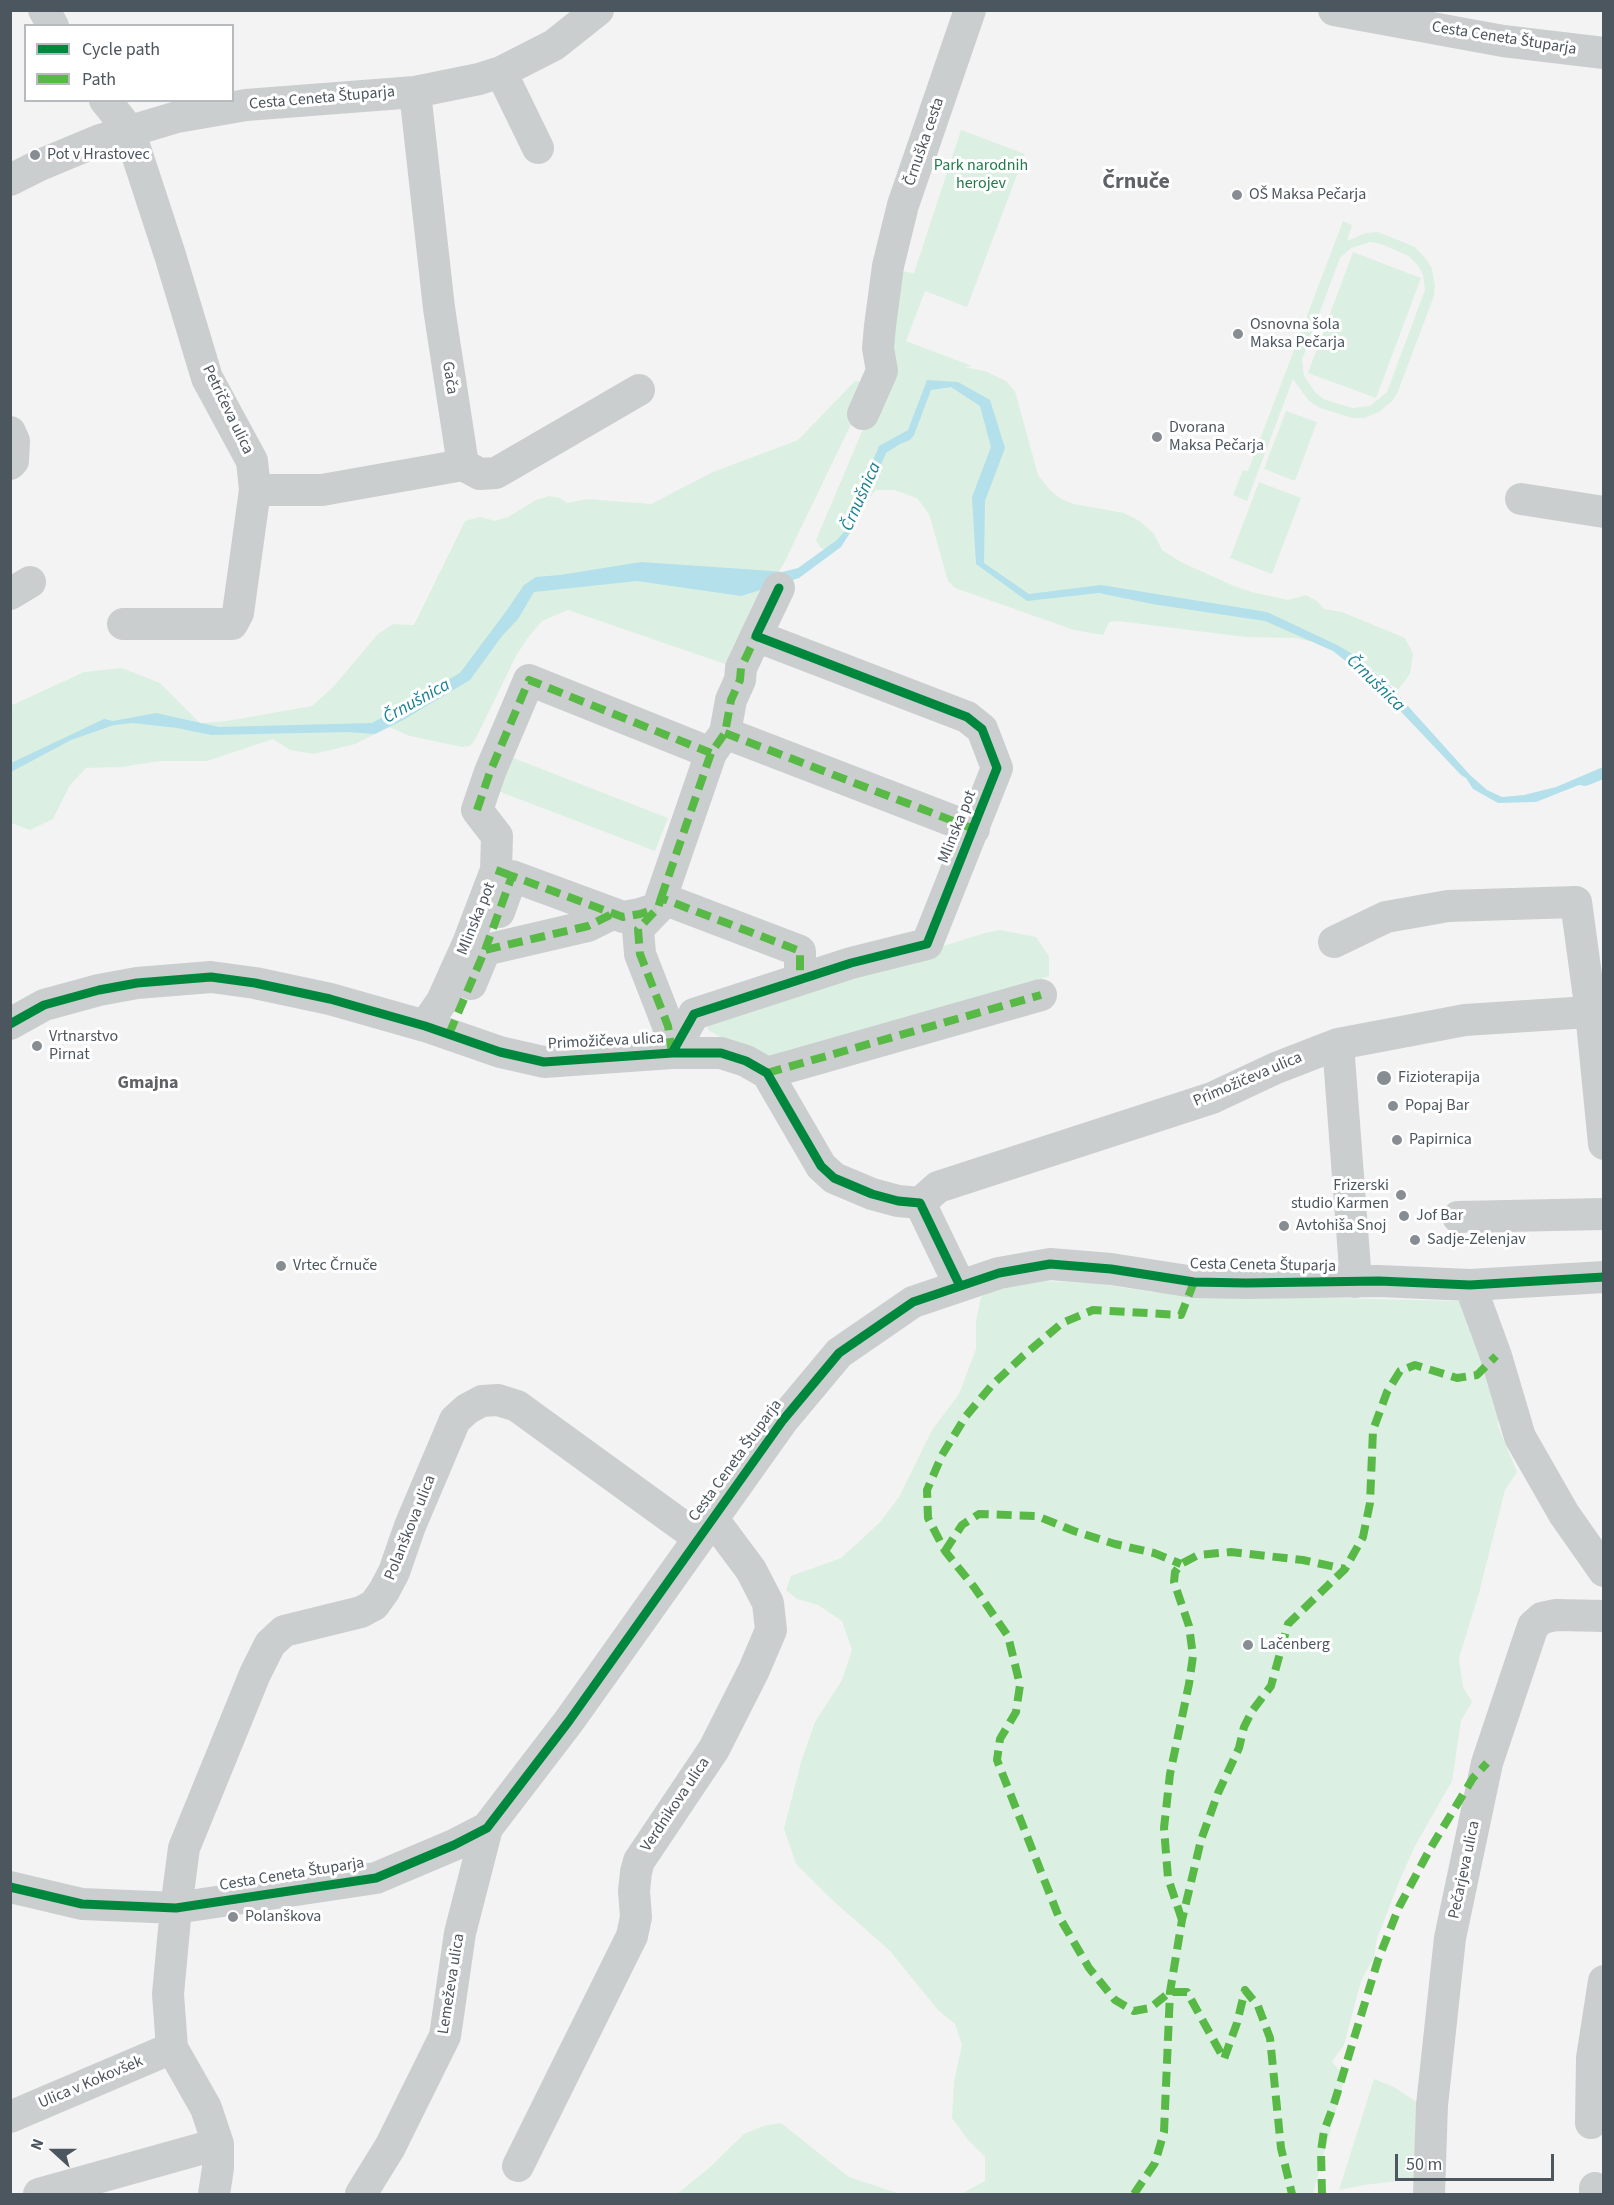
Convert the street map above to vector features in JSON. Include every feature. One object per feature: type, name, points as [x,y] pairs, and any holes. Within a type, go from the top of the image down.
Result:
[{"type":"street","points":[[44,10],[52,24]]},
{"type":"street","name":"Cesta Ceneta Štuparja","points":[[10,180],[100,140],[177,117],[231,107],[415,92],[462,84],[501,72],[554,45],[598,10]]},
{"type":"street","name":"Črnuška cesta","points":[[863,414],[882,371],[878,348],[888,266],[903,205],[970,10]]},
{"type":"street","name":"Cesta Ceneta Štuparja","points":[[1334,10],[1503,41],[1604,53]]},
{"type":"street","points":[[501,72],[538,148]]},
{"type":"street","name":"Gača","points":[[415,92],[439,308],[463,465]]},
{"type":"street","points":[[107,102],[129,130]]},
{"type":"street","name":"Petričeva ulica","points":[[123,624],[232,624],[238,613],[255,490],[252,461],[207,378],[129,130]]},
{"type":"street","points":[[255,490],[322,490],[463,465],[480,474],[496,473],[639,390]]},
{"type":"street","points":[[10,432],[14,441],[13,461],[10,464]]},
{"type":"street","points":[[1521,499],[1604,512]]},
{"type":"street","points":[[672,1053],[668,1026],[640,954],[638,929],[659,903],[740,680],[741,668],[779,588]]},
{"type":"street","name":"Mlinska pot","points":[[672,1053],[694,1014],[800,978],[927,944],[997,768],[982,729],[967,717],[756,636]]},
{"type":"street","name":"Mlinska pot","points":[[437,1030],[442,1001],[469,941],[504,873],[497,836],[477,810],[490,772],[529,680],[974,829]]},
{"type":"street","points":[[437,1030],[485,950],[504,873],[623,917],[640,914],[659,903],[800,951],[800,978]]},
{"type":"street","points":[[1334,942],[1386,917],[1448,906],[1576,902],[1597,1012],[1604,1144]]},
{"type":"street","points":[[485,950],[588,926],[612,914]]},
{"type":"street","name":"Primožičeva ulica","points":[[10,1024],[44,1005],[99,990],[137,983],[211,977],[255,983],[330,999],[437,1030],[500,1052],[544,1062],[672,1053],[722,1053],[746,1061],[767,1073]]},
{"type":"street","points":[[960,1286],[920,1203],[898,1201],[872,1194],[834,1178],[821,1166],[767,1073],[1041,995]]},
{"type":"street","name":"Primožičeva ulica","points":[[920,1203],[938,1187],[1212,1098],[1276,1068],[1338,1044],[1465,1020],[1597,1012]]},
{"type":"street","name":"Cesta Ceneta Štuparja","points":[[1338,1044],[1356,1282]]},
{"type":"street","points":[[1458,1217],[1604,1214]]},
{"type":"street","name":"Cesta Ceneta Štuparja","points":[[10,1887],[82,1904],[176,1908],[376,1878],[454,1845],[487,1828],[569,1721],[783,1420],[839,1353],[913,1302],[999,1273],[1050,1264],[1111,1269],[1194,1282],[1470,1285],[1604,1277]]},
{"type":"street","points":[[1470,1285],[1496,1356],[1520,1437],[1564,1514],[1604,1571]]},
{"type":"street","name":"Polanškova ulica","points":[[176,1908],[184,1848],[255,1674],[270,1644],[284,1630],[361,1612],[374,1605],[394,1572],[410,1526],[456,1420],[467,1409],[482,1401],[498,1400],[517,1406],[706,1528]]},
{"type":"street","name":"Verdnikova ulica","points":[[518,2166],[632,1936],[636,1917],[634,1891],[639,1861],[714,1749],[754,1670],[771,1630],[768,1604],[751,1570],[706,1528]]},
{"type":"street","name":"Pečarjeva ulica","points":[[1429,2194],[1432,2105],[1450,1938],[1487,1763],[1533,1626],[1542,1618],[1556,1615],[1604,1616]]},
{"type":"street","name":"Lemeževa ulica","points":[[361,2194],[390,2147],[445,2036],[460,1933],[487,1828]]},
{"type":"street","points":[[176,1908],[168,1994],[172,2048],[206,2108],[218,2144],[218,2168],[214,2194]]},
{"type":"street","points":[[1591,2122],[1592,2058],[1604,1980]]},
{"type":"street","name":"Ulica v Kokovšek","points":[[10,2117],[172,2048]]},
{"type":"street","points":[[39,2194],[218,2144]]},
{"type":"green space","name":"Park narodnih herojev","points":[[961,130],[1025,154],[967,307],[925,291],[906,341],[972,366],[964,367],[985,371],[1006,381],[1015,391],[1038,475],[1061,499],[1074,504],[1124,513],[1140,521],[1154,534],[1162,550],[1181,562],[1234,586],[1288,600],[1306,595],[1317,601],[1324,609],[1342,612],[1405,638],[1413,654],[1410,674],[1398,690],[1369,667],[1335,647],[1296,638],[1245,637],[1118,621],[1109,622],[1103,635],[1074,630],[955,588],[948,581],[929,514],[917,498],[894,490],[876,490],[851,519],[835,549],[828,552],[820,547],[816,540],[886,375],[900,271],[914,273]]},
{"type":"green space","points":[[1343,221],[1352,225],[1347,241],[1366,233],[1378,232],[1415,247],[1432,269],[1434,296],[1397,394],[1392,401],[1379,412],[1364,418],[1352,418],[1320,408],[1309,401],[1293,379],[1247,501],[1233,495],[1243,470],[1248,471]],"holes":[[[1370,242],[1381,244],[1409,256],[1423,275],[1425,290],[1387,392],[1370,406],[1352,408],[1323,399],[1315,392],[1304,376],[1302,360],[1340,258],[1351,248]]]},
{"type":"green space","points":[[1353,252],[1421,278],[1376,398],[1308,373]]},
{"type":"green space","points":[[855,381],[871,383],[785,561],[728,665],[568,610],[542,621],[527,639],[470,746],[462,747],[410,736],[389,727],[355,744],[314,754],[290,750],[273,739],[207,761],[160,761],[122,767],[86,768],[70,785],[53,819],[30,830],[11,823],[10,706],[84,672],[122,668],[160,683],[200,723],[227,721],[312,706],[333,687],[378,634],[393,624],[414,625],[465,521],[480,517],[495,521],[508,517],[536,500],[549,496],[560,498],[567,503],[588,499],[651,504],[713,472],[798,440]]},
{"type":"green space","points":[[1286,411],[1317,422],[1295,481],[1264,469]]},
{"type":"green space","points":[[1259,482],[1301,498],[1272,574],[1230,558]]},
{"type":"green space","points":[[503,754],[668,818],[655,851],[490,788]]},
{"type":"green space","points":[[1000,930],[1036,937],[1049,956],[1049,976],[776,1059],[727,1041],[708,1030],[707,1019]]},
{"type":"green space","points":[[1043,1281],[1094,1283],[1152,1292],[1202,1295],[1465,1301],[1499,1407],[1498,1426],[1517,1472],[1505,1490],[1479,1593],[1459,1658],[1463,1687],[1472,1702],[1461,1721],[1452,1781],[1415,1846],[1399,1882],[1377,1939],[1374,1957],[1361,1981],[1344,2045],[1332,2062],[1345,2077],[1313,2194],[961,2194],[985,2181],[985,2157],[968,2140],[952,2118],[954,2082],[962,2045],[955,2024],[938,2010],[890,1951],[829,1897],[796,1864],[784,1829],[801,1762],[815,1722],[842,1680],[852,1650],[842,1621],[818,1605],[797,1599],[786,1590],[791,1576],[841,1558],[880,1522],[899,1497],[932,1430],[959,1394],[976,1349],[976,1321],[981,1297],[1000,1287]]},
{"type":"green space","points":[[1374,2079],[1394,2087],[1430,2111],[1425,2178],[1339,2190]]},
{"type":"green space","points":[[781,2123],[849,2177],[900,2194],[677,2194],[709,2168],[744,2134],[763,2126]]},
{"type":"water","name":"Črnušnica","points":[[927,380],[958,382],[990,400],[1005,448],[985,501],[984,563],[1029,594],[1101,585],[1267,612],[1356,656],[1389,685],[1470,775],[1487,790],[1502,797],[1524,795],[1556,787],[1603,767],[1604,779],[1586,786],[1579,785],[1536,802],[1498,803],[1473,789],[1466,778],[1388,698],[1382,687],[1333,651],[1265,621],[1152,604],[1099,593],[1027,601],[976,564],[972,497],[991,447],[980,406],[951,387],[931,390],[914,435],[910,440],[886,453],[855,525],[841,547],[799,578],[741,596],[637,581],[534,592],[518,619],[502,636],[470,680],[375,734],[348,732],[211,735],[133,723],[114,725],[71,740],[11,772],[11,763],[104,719],[113,721],[156,713],[219,727],[372,723],[460,673],[524,585],[536,577],[641,562],[782,572],[798,568],[837,540],[844,532],[879,446],[908,430]]},
{"type":"marked path","points":[[661,898],[711,753],[725,733],[731,700],[740,680],[741,668],[756,636]]},
{"type":"marked path","points":[[477,810],[490,772],[529,680],[711,753]]},
{"type":"marked path","points":[[725,733],[974,829]]},
{"type":"marked path","points":[[496,870],[512,876]]},
{"type":"marked path","points":[[485,950],[512,876],[623,917],[655,909]]},
{"type":"marked path","points":[[672,1053],[668,1026],[640,954],[638,929],[658,908],[661,898],[800,951],[800,978]]},
{"type":"marked path","points":[[449,1034],[485,950],[588,926],[612,914]]},
{"type":"marked path","points":[[767,1073],[1041,995]]},
{"type":"marked path","points":[[1194,1282],[1181,1315],[1093,1310],[1062,1323],[1023,1356],[992,1385],[966,1416],[942,1455],[927,1490],[928,1518],[945,1551],[974,1587],[1008,1636],[1020,1685],[1016,1712],[1000,1739],[997,1760],[1058,1915],[1089,1968],[1115,2000],[1134,2011],[1150,2008],[1170,1992],[1187,1992],[1224,2059],[1237,2023],[1245,1990],[1258,2006],[1270,2038],[1281,2148],[1292,2194]]},
{"type":"marked path","points":[[1134,2194],[1155,2163],[1164,2132],[1170,1992],[1182,1920],[1201,1840],[1218,1793],[1239,1748],[1244,1727],[1252,1711],[1271,1686],[1288,1624],[1345,1569],[1363,1537],[1370,1503],[1373,1430],[1387,1392],[1400,1371],[1415,1365],[1457,1378],[1477,1375],[1496,1356]]},
{"type":"marked path","points":[[945,1551],[962,1525],[979,1514],[1037,1516],[1074,1531],[1154,1553],[1181,1564]]},
{"type":"marked path","points":[[1182,1920],[1168,1878],[1164,1828],[1170,1774],[1193,1656],[1189,1626],[1174,1582],[1175,1572],[1181,1564],[1198,1555],[1231,1552],[1303,1560],[1345,1569]]},
{"type":"marked path","points":[[1322,2194],[1321,2151],[1324,2131],[1378,1960],[1399,1907],[1430,1849],[1473,1778],[1487,1763]]},
{"type":"cycle path","points":[[672,1053],[694,1014],[851,963],[927,944],[997,768],[982,729],[967,717],[756,636],[779,588]]},
{"type":"cycle path","points":[[10,1024],[44,1005],[99,990],[137,983],[211,977],[255,983],[330,999],[425,1026],[500,1052],[544,1062],[672,1053],[721,1053],[746,1061],[767,1073],[821,1166],[834,1178],[872,1194],[898,1201],[920,1203],[960,1286]]},
{"type":"cycle path","points":[[10,1887],[82,1904],[176,1908],[376,1878],[454,1845],[487,1828],[569,1721],[783,1420],[839,1353],[913,1302],[999,1273],[1050,1264],[1111,1269],[1194,1282],[1379,1281],[1470,1285],[1604,1277]]},
{"type":"place","name":"Pot v Hrastovec","points":[[35,155]]},
{"type":"place","name":"OŠ Maksa Pečarja","points":[[1237,195]]},
{"type":"place","name":"Osnovna šola Maksa Pečarja","points":[[1238,334]]},
{"type":"place","name":"Dvorana Maksa Pečarja","points":[[1157,437]]},
{"type":"place","name":"Vrtnarstvo Pirnat","points":[[37,1046]]},
{"type":"place","name":"Fizioterapija","points":[[1384,1078]]},
{"type":"place","name":"Popaj Bar","points":[[1393,1106]]},
{"type":"place","name":"Papirnica","points":[[1397,1140]]},
{"type":"place","name":"Frizerski studio Karmen","points":[[1401,1195]]},
{"type":"place","name":"Jof Bar","points":[[1404,1216]]},
{"type":"place","name":"Avtohiša Snoj","points":[[1284,1226]]},
{"type":"place","name":"Sadje-Zelenjav","points":[[1415,1240]]},
{"type":"place","name":"Vrtec Črnuče","points":[[281,1266]]},
{"type":"place","name":"Lačenberg","points":[[1248,1645]]},
{"type":"place","name":"Polanškova","points":[[233,1917]]},
{"type":"district","name":"Črnuče","points":[[1136,183]]},
{"type":"district","name":"Gmajna","points":[[148,1084]]}]
